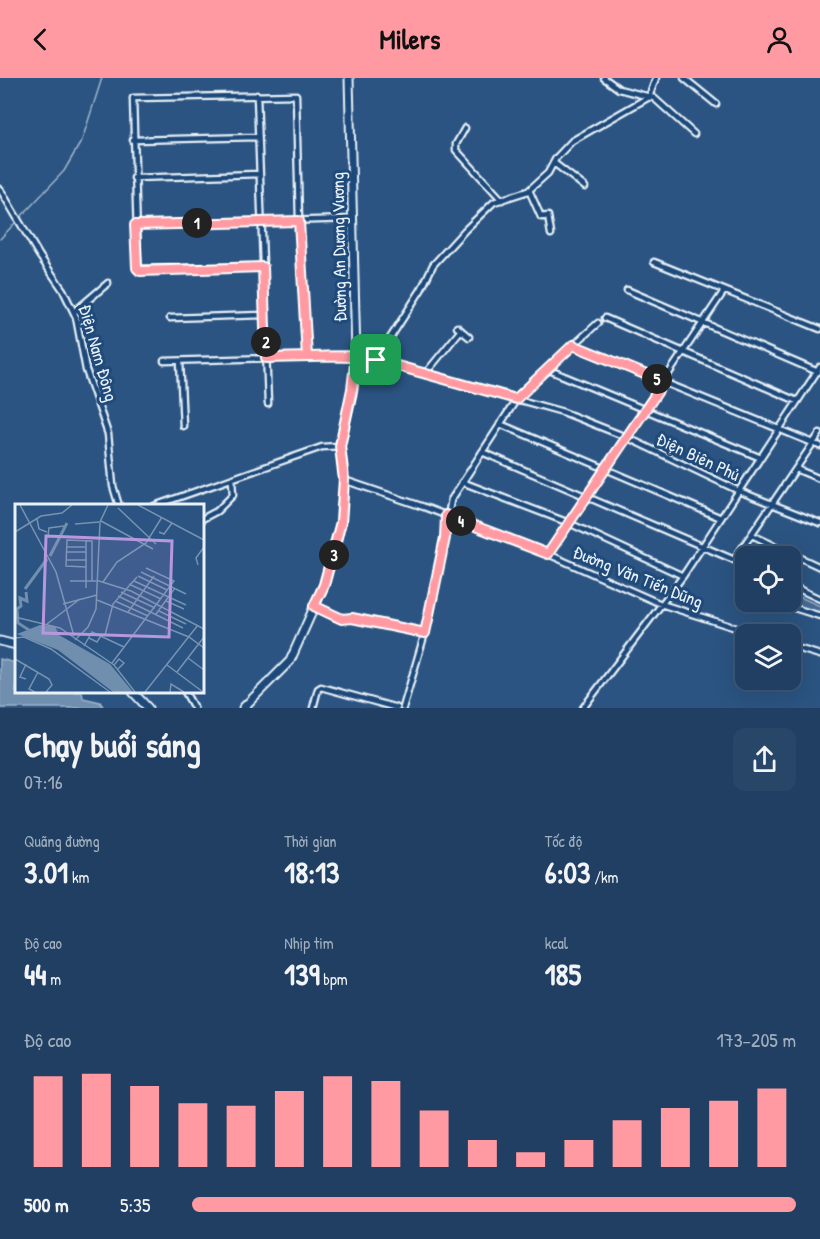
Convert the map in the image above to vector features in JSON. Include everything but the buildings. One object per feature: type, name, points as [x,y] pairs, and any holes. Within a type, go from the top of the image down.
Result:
[{"type":"main road","name":"Đường An Dương Vương","points":[[243,708],[290,661],[324,585],[338,541],[344,480],[340,446],[352,389],[356,356],[349,78]]},
{"type":"main road","points":[[0,640],[15,645]]},
{"type":"main road","points":[[138,693],[148,708]]},
{"type":"street","points":[[604,78],[619,89],[650,95],[694,134]]},
{"type":"street","points":[[376,360],[421,290],[433,266],[494,202],[530,190],[572,141],[650,95],[656,78]]},
{"type":"street","points":[[684,78],[716,104]]},
{"type":"street","points":[[257,95],[268,404]]},
{"type":"street","points":[[263,267],[140,271],[137,268],[134,98],[296,95],[299,221],[307,357]]},
{"type":"street","points":[[465,128],[455,148],[502,200]]},
{"type":"street","points":[[133,140],[257,137]]},
{"type":"street","points":[[554,163],[585,187]]},
{"type":"street","points":[[134,178],[259,174]]},
{"type":"street","name":"Điện Nam Đông","points":[[0,189],[74,312],[86,370],[108,434],[113,486],[118,504]]},
{"type":"street","points":[[530,190],[541,217],[548,216],[550,234]]},
{"type":"street","points":[[135,225],[353,219]]},
{"type":"street","points":[[654,262],[820,329]]},
{"type":"street","points":[[74,312],[108,283]]},
{"type":"street","points":[[582,708],[682,576],[819,371],[627,290]]},
{"type":"street","points":[[548,554],[724,291]]},
{"type":"street","points":[[170,318],[264,315]]},
{"type":"street","points":[[605,318],[684,350],[797,401]]},
{"type":"street","points":[[404,708],[425,633],[445,538],[446,515],[462,482],[516,399],[598,323]]},
{"type":"street","points":[[425,374],[459,329],[469,337]]},
{"type":"street","points":[[573,345],[820,446]]},
{"type":"street","name":"Điện Biên Phủ","points":[[164,361],[356,356],[376,360],[563,412],[626,437],[739,491],[820,523]]},
{"type":"street","points":[[180,361],[183,426]]},
{"type":"street","points":[[547,369],[760,458]]},
{"type":"street","points":[[500,424],[721,518]]},
{"type":"street","points":[[482,452],[734,560],[820,433]]},
{"type":"street","points":[[160,504],[322,447],[340,446]]},
{"type":"street","points":[[796,469],[820,479]]},
{"type":"street","points":[[204,518],[217,511],[233,495],[232,480]]},
{"type":"street","name":"Đường Văn Tiến Dũng","points":[[344,480],[446,515],[548,554],[662,604],[735,628]]},
{"type":"street","points":[[462,482],[569,523],[682,576]]},
{"type":"street","points":[[752,535],[820,567]]},
{"type":"street","points":[[801,590],[820,599]]},
{"type":"street","points":[[314,606],[342,619],[352,618],[425,633]]},
{"type":"street","points":[[801,610],[820,616]]},
{"type":"street","points":[[801,649],[820,655]]},
{"type":"street","points":[[313,708],[318,689],[321,687],[382,706],[397,708]]},
{"type":"street","points":[[186,693],[194,708]]},
{"type":"shaded area","points":[[801,597],[820,606],[820,614],[801,608]]},
{"type":"shaded area","points":[[0,659],[15,663],[15,693],[82,693],[83,698],[100,702],[104,708],[0,708]]},
{"type":"waterway","points":[[0,239],[64,171],[82,140],[102,78]]},
{"type":"route","points":[[376,360],[356,356],[307,357],[299,221],[135,225],[137,268],[140,271],[263,267],[266,358],[356,356],[352,389],[340,446],[344,480],[338,541],[324,585],[314,606],[342,619],[352,618],[425,633],[445,538],[446,515],[548,554],[664,382],[573,345],[516,399],[376,360]]}]
